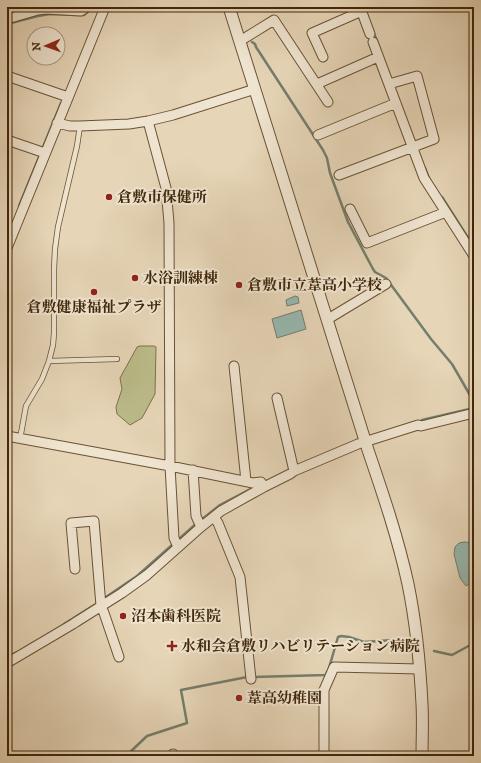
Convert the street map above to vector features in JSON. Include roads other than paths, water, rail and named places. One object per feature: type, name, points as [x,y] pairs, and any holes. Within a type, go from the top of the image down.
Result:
[{"type":"street","points":[[7,19],[38,10],[81,11],[86,7]]},
{"type":"street","points":[[7,248],[10,231],[42,153],[58,123],[66,96],[105,7]]},
{"type":"street","points":[[229,7],[392,520],[408,585],[420,670],[422,756]]},
{"type":"street","points":[[323,57],[312,33],[361,9],[378,57],[391,83],[396,103],[415,146],[424,178],[474,256]]},
{"type":"street","points":[[240,40],[274,20],[328,102]]},
{"type":"street","points":[[317,84],[378,57]]},
{"type":"street","points":[[7,76],[66,96]]},
{"type":"street","points":[[339,176],[434,139],[417,76],[391,83]]},
{"type":"street","points":[[58,123],[70,126],[80,126],[129,124],[148,121],[173,115],[254,89]]},
{"type":"street","points":[[318,135],[396,103]]},
{"type":"street","points":[[148,121],[166,188],[169,222],[170,466],[174,538],[177,543]]},
{"type":"street","points":[[7,140],[42,153]]},
{"type":"street","points":[[350,209],[367,243],[446,212]]},
{"type":"street","points":[[328,319],[386,284]]},
{"type":"street","points":[[234,366],[246,481]]},
{"type":"street","points":[[277,398],[294,471]]},
{"type":"street","points":[[7,663],[73,624],[100,604],[122,593],[147,574],[177,543],[199,524],[214,517],[263,485],[366,442],[418,425],[421,426],[474,413]]},
{"type":"street","points":[[7,436],[193,470],[263,485]]},
{"type":"street","points":[[193,470],[196,516],[199,524]]},
{"type":"street","points":[[214,517],[218,523],[240,577],[251,679]]},
{"type":"street","points":[[75,569],[71,523],[94,521],[100,604],[119,657]]},
{"type":"street","points":[[324,756],[324,690],[334,667],[420,670]]},
{"type":"lane","points":[[20,439],[26,406],[42,379],[49,361],[54,333],[55,249],[58,227],[77,146],[80,126]]},
{"type":"lane","points":[[49,361],[117,358]]},
{"type":"water","points":[[295,296],[298,297],[299,303],[287,306],[286,300]]},
{"type":"water","points":[[301,310],[306,329],[277,338],[272,319]]},
{"type":"water","points":[[459,543],[474,543],[474,581],[466,586],[460,578],[454,554],[455,547]]},
{"type":"waterway","points":[[7,24],[50,14],[84,15],[93,7]]},
{"type":"waterway","points":[[98,14],[100,7]]},
{"type":"waterway","points":[[373,31],[377,41]]},
{"type":"waterway","points":[[252,42],[255,44],[323,150],[348,222],[373,269],[375,272],[386,278],[431,339],[452,364],[474,402]]},
{"type":"waterway","points":[[19,206],[61,103]]},
{"type":"waterway","points":[[425,168],[429,178]]},
{"type":"waterway","points":[[442,197],[474,247]]},
{"type":"waterway","points":[[422,420],[474,408]]},
{"type":"waterway","points":[[201,520],[220,505],[256,486]]},
{"type":"waterway","points":[[103,599],[137,576],[197,523]]},
{"type":"waterway","points":[[64,624],[99,602]]},
{"type":"waterway","points":[[329,668],[338,637],[349,637],[364,642],[393,640],[405,642]]},
{"type":"waterway","points":[[434,651],[452,655],[474,643]]},
{"type":"waterway","points":[[7,657],[17,652]]},
{"type":"waterway","points":[[254,677],[326,675],[327,672]]},
{"type":"waterway","points":[[126,756],[147,736],[187,723],[181,690],[247,677]]},
{"type":"place","name":"倉敷市保健所","points":[[109,197]]},
{"type":"place","name":"水浴訓練棟","points":[[135,278]]},
{"type":"place","name":"倉敷市立葦高小学校","points":[[239,285]]},
{"type":"place","name":"倉敷健康福祉プラザ","points":[[94,292]]},
{"type":"place","name":"沼本歯科医院","points":[[123,616]]},
{"type":"place","name":"水和会倉敷リハビリテーション病院","points":[[172,646]]},
{"type":"place","name":"葦高幼稚園","points":[[239,698]]}]
